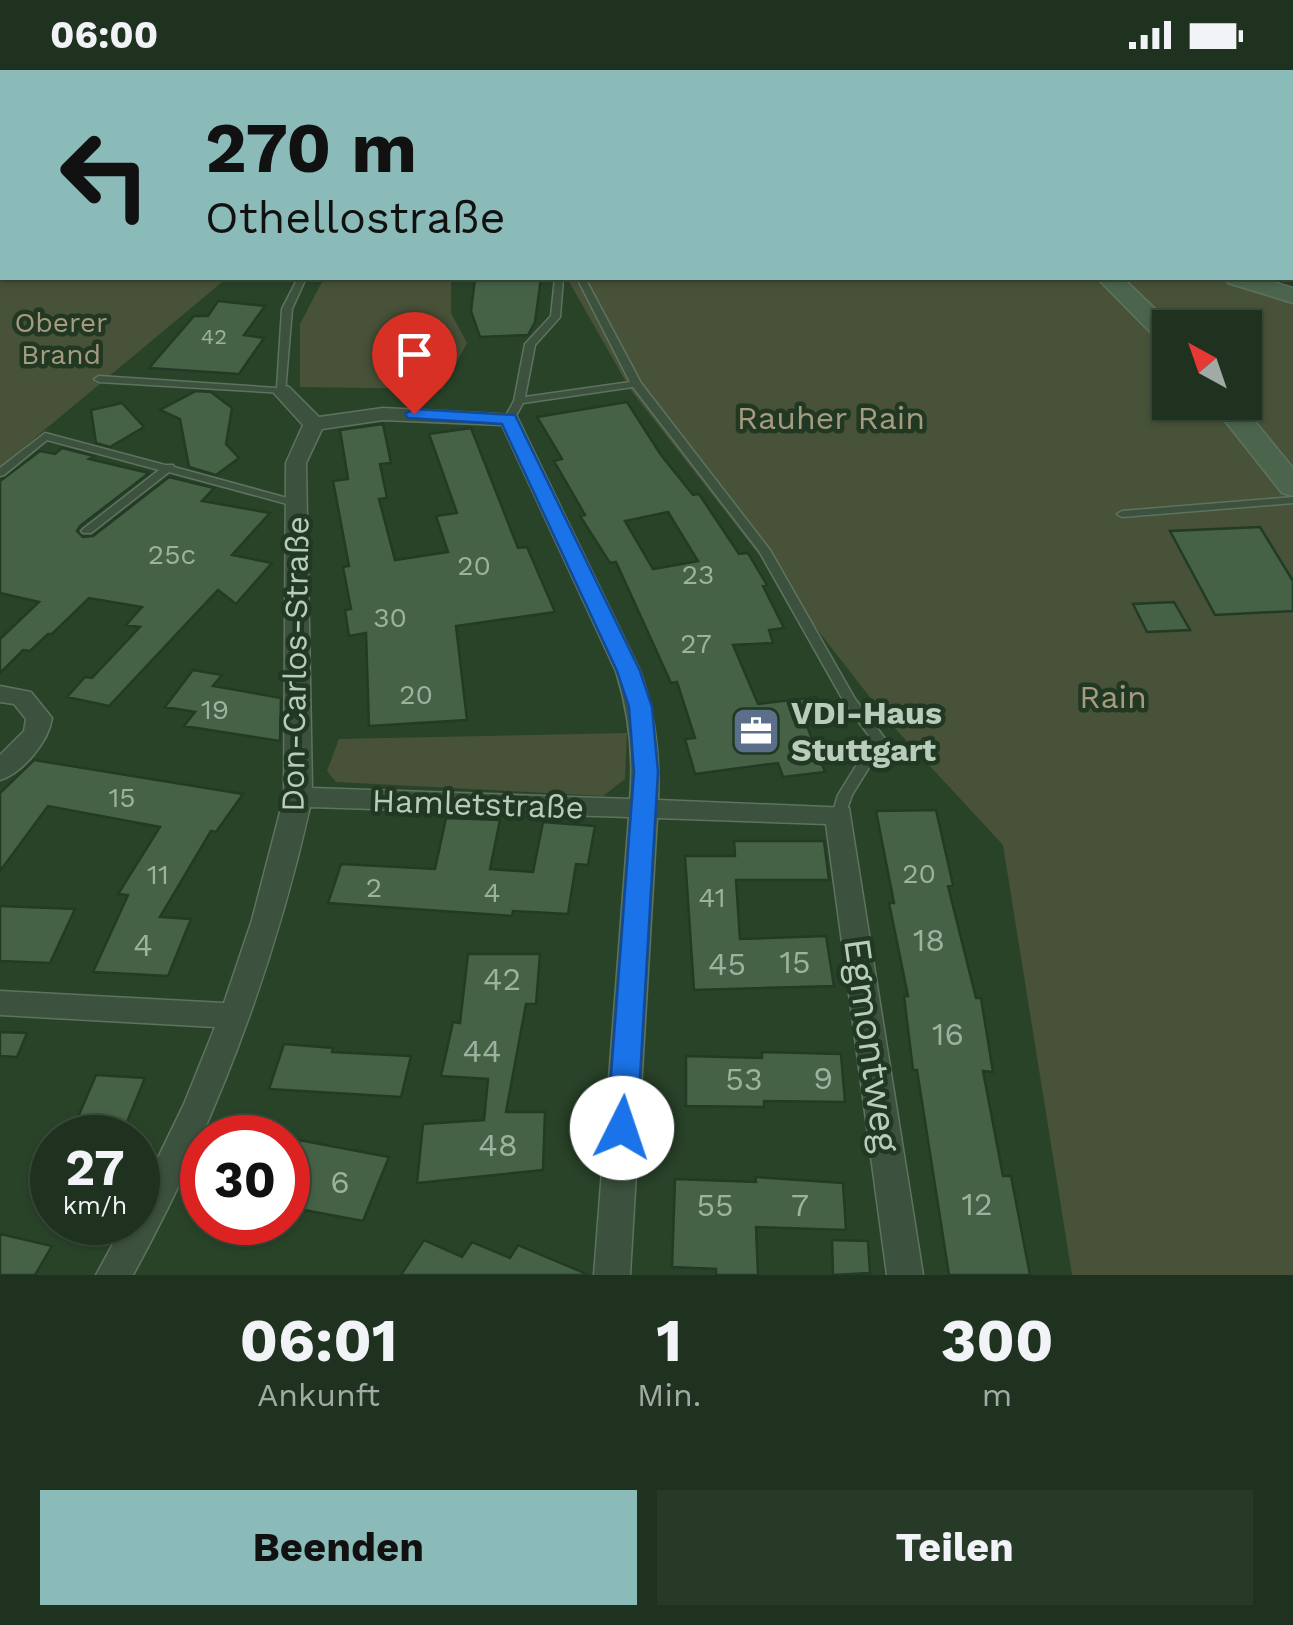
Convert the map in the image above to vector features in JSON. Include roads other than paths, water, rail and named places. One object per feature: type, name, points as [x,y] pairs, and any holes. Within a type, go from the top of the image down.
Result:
[{"type":"main road","points":[[1111,280],[1152,320]]},
{"type":"main road","points":[[1243,280],[1293,296]]},
{"type":"main road","points":[[1239,420],[1293,487]]},
{"type":"street","points":[[282,391],[314,424],[382,414],[514,410],[628,671],[640,707],[646,772],[612,1275]]},
{"type":"street","name":"Don-Carlos-Straße","points":[[114,1275],[196,1119],[234,1016],[289,839],[298,796],[296,463],[314,424]]},
{"type":"street","points":[[0,694],[22,698],[39,718],[37,734],[0,770]]},
{"type":"street","name":"Hamletstraße","points":[[298,796],[838,815]]},
{"type":"street","name":"Egmontweg","points":[[838,815],[905,1275]]},
{"type":"street","points":[[0,1003],[234,1016]]},
{"type":"lane","points":[[98,379],[282,391],[287,309],[301,280]]},
{"type":"lane","points":[[559,280],[555,317],[530,344],[514,410],[636,384]]},
{"type":"lane","points":[[581,280],[636,384],[764,550],[849,700],[879,740],[845,795],[838,815]]},
{"type":"lane","points":[[0,472],[45,436],[298,504]]},
{"type":"lane","points":[[87,531],[170,467]]},
{"type":"lane","points":[[1122,514],[1293,500]]},
{"type":"place","name":"VDI-Haus Stuttgart","points":[[756,731]]},
{"type":"park label","name":"Oberer Brand","points":[[61,338]]},
{"type":"park label","name":"Rauher Rain","points":[[831,418]]},
{"type":"park label","name":"Rain","points":[[1113,697]]}]
